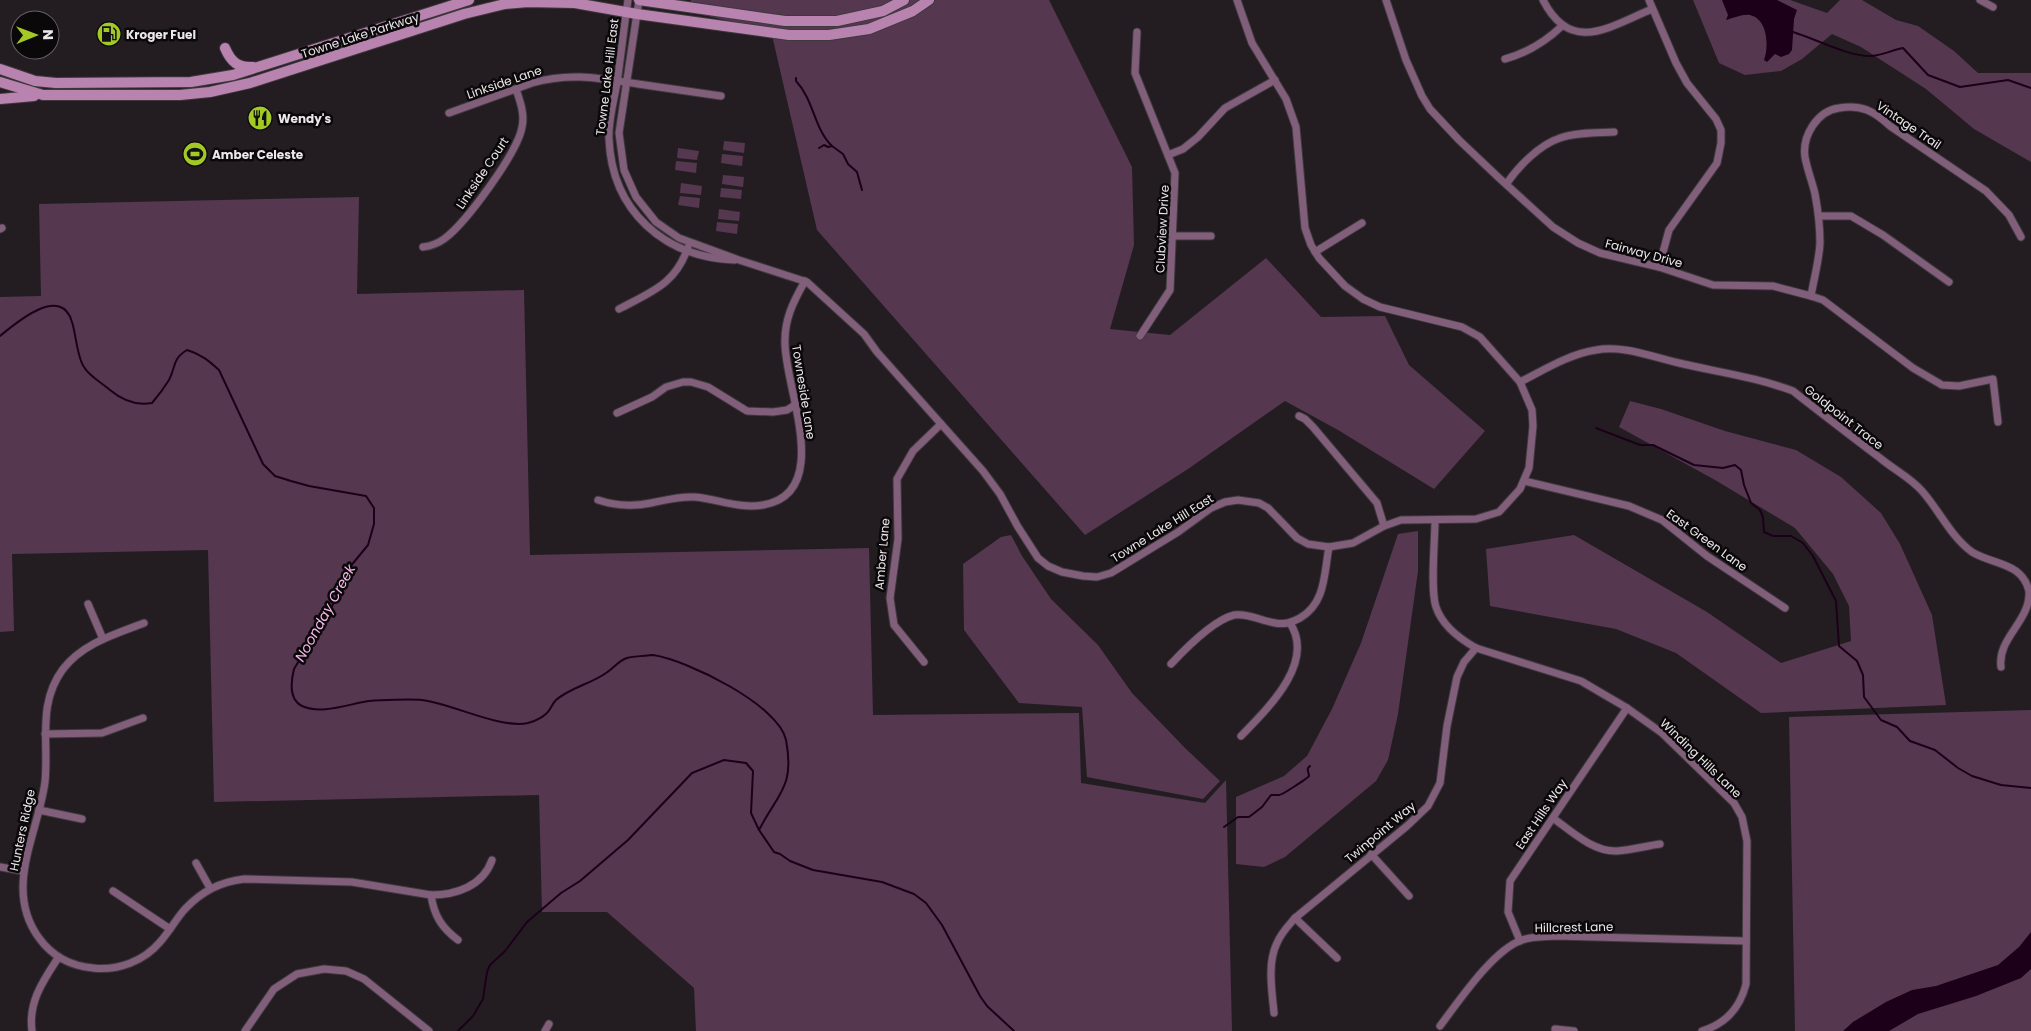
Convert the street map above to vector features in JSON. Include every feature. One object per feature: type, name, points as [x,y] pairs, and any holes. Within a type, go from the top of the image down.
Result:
[{"type":"main road","name":"Towne Lake Parkway","points":[[0,69],[20,77],[47,82],[208,80],[262,66],[470,0]]},
{"type":"main road","points":[[639,0],[784,21],[837,21],[883,11],[904,0]]},
{"type":"main road","name":"Towne Lake Parkway","points":[[0,82],[43,95],[180,95],[225,90],[275,76],[464,14],[505,4],[562,2],[789,35],[829,35],[869,29],[913,11],[930,0]]},
{"type":"main road","points":[[225,48],[229,57],[236,64],[248,67],[262,66]]},
{"type":"main road","points":[[0,99],[43,95]]},
{"type":"street","name":"Towne Lake Hill East","points":[[628,0],[632,13],[619,133],[622,163],[629,184],[645,210],[656,222],[690,242],[805,281],[864,334],[983,471],[1000,494],[1018,528],[1038,558],[1048,566],[1062,572],[1097,577],[1111,573],[1178,532],[1211,508],[1225,502],[1238,500],[1259,503],[1268,508],[1296,538],[1308,544],[1329,547],[1353,543],[1384,526],[1401,520],[1476,519],[1499,512],[1520,489],[1529,468],[1533,426],[1532,410],[1520,382],[1480,337],[1462,327],[1380,307],[1363,300],[1332,274],[1310,245],[1305,228],[1296,127],[1286,99],[1252,44],[1237,0]]},
{"type":"street","points":[[632,13],[639,0]]},
{"type":"street","name":"Fairway Drive","points":[[1386,0],[1406,60],[1430,109],[1460,140],[1553,227],[1578,243],[1600,253],[1659,267],[1714,286],[1767,286],[1824,300],[1913,368],[1942,385],[1959,386],[1993,379],[1998,422]]},
{"type":"street","points":[[1543,0],[1551,16],[1562,26],[1576,32],[1596,32],[1652,9]]},
{"type":"street","points":[[1649,0],[1676,63],[1687,83],[1716,119],[1721,130],[1721,143],[1717,163],[1669,230],[1659,267]]},
{"type":"street","points":[[1980,0],[1993,6]]},
{"type":"street","name":"Towne Lake Hill East","points":[[632,13],[617,80],[609,137],[614,172],[622,191],[635,214],[668,243],[687,251],[716,259],[739,260]]},
{"type":"street","points":[[1505,59],[1516,56],[1546,40],[1562,26]]},
{"type":"street","name":"Clubview Drive","points":[[1137,32],[1135,73],[1176,173],[1170,290],[1140,336]]},
{"type":"street","name":"Linkside Lane","points":[[448,113],[546,79],[573,76],[617,80],[721,96]]},
{"type":"street","points":[[1168,155],[1183,149],[1198,137],[1225,108],[1274,80]]},
{"type":"street","name":"Linkside Court","points":[[423,247],[435,245],[445,239],[463,221],[477,205],[506,160],[522,128],[522,112],[516,89]]},
{"type":"street","name":"Vintage Trail","points":[[1810,296],[1819,250],[1819,216],[1804,155],[1810,130],[1816,120],[1835,108],[1849,106],[1876,113],[1890,126],[1986,192],[2009,215],[2020,237]]},
{"type":"street","points":[[1507,183],[1542,147],[1559,138],[1614,132]]},
{"type":"street","points":[[1819,216],[1850,216],[1883,235],[1949,282]]},
{"type":"street","points":[[1316,252],[1362,223]]},
{"type":"street","points":[[1172,236],[1210,236]]},
{"type":"street","points":[[619,309],[656,289],[669,279],[678,270],[690,242]]},
{"type":"street","name":"Towneside Lane","points":[[598,500],[617,505],[634,506],[676,498],[693,497],[753,505],[778,500],[791,488],[796,481],[801,465],[802,448],[785,355],[785,329],[792,304],[805,281]]},
{"type":"street","name":"Goldpoint Trace","points":[[1520,382],[1576,354],[1599,349],[1643,353],[1677,363],[1772,383],[1793,391],[1921,490],[1959,540],[1974,552],[2012,568],[2019,573],[2029,592],[2029,603],[2022,622],[2002,652],[2001,667]]},
{"type":"street","points":[[617,413],[652,397],[666,387],[683,382],[708,387],[747,410],[773,412],[787,410],[795,406]]},
{"type":"street","points":[[1299,416],[1313,427],[1377,502],[1384,526]]},
{"type":"street","name":"Amber Lane","points":[[924,662],[894,625],[890,598],[898,538],[897,479],[913,451],[941,424]]},
{"type":"street","name":"East Green Lane","points":[[1524,481],[1629,506],[1662,520],[1707,556],[1785,608]]},
{"type":"street","name":"Winding Hills Lane","points":[[1435,520],[1434,594],[1436,606],[1449,627],[1462,640],[1476,648],[1581,681],[1627,708],[1662,733],[1734,803],[1742,816],[1747,841],[1746,984],[1743,995],[1733,1012],[1714,1028],[1702,1031]]},
{"type":"street","points":[[1172,664],[1218,622],[1235,615],[1246,615],[1276,624],[1290,623],[1307,614],[1318,602],[1323,591],[1329,547]]},
{"type":"street","points":[[88,604],[103,639]]},
{"type":"street","name":"Hunters Ridge","points":[[144,623],[103,639],[72,660],[53,685],[46,709],[45,782],[23,871],[23,896],[29,924],[43,944],[58,958],[94,969],[118,967],[139,960],[161,942],[184,909],[210,888],[231,880],[295,879],[364,883],[431,895],[454,894],[468,888],[484,875],[489,869],[492,860]]},
{"type":"street","points":[[1241,736],[1271,705],[1284,687],[1299,647],[1296,633],[1290,623]]},
{"type":"street","name":"Twinpoint Way","points":[[1274,1012],[1272,982],[1274,952],[1280,936],[1295,918],[1428,806],[1440,783],[1447,726],[1457,677],[1464,662],[1476,648]]},
{"type":"street","name":"East Hills Way","points":[[1520,941],[1508,912],[1510,881],[1627,708]]},
{"type":"street","points":[[46,734],[102,733],[143,718]]},
{"type":"street","points":[[39,810],[82,819]]},
{"type":"street","points":[[1553,818],[1591,845],[1608,850],[1617,851],[1660,844]]},
{"type":"street","points":[[1372,854],[1408,896]]},
{"type":"street","points":[[196,863],[210,888]]},
{"type":"street","points":[[0,867],[23,871]]},
{"type":"street","points":[[113,891],[170,929]]},
{"type":"street","points":[[431,895],[436,917],[442,926],[458,940]]},
{"type":"street","points":[[1295,918],[1337,958]]},
{"type":"street","name":"Hillcrest Lane","points":[[1440,1026],[1489,964],[1520,941],[1534,937],[1746,941]]},
{"type":"street","points":[[32,1031],[31,1010],[34,1000],[58,958]]},
{"type":"street","points":[[245,1031],[274,989],[297,974],[324,969],[346,971],[364,979],[429,1031]]},
{"type":"street","points":[[1555,1030],[1574,1031]]},
{"type":"shaded area","points":[[691,0],[1049,0],[1132,167],[1134,245],[1110,329],[1170,335],[1266,258],[1321,317],[1385,316],[1409,365],[1485,431],[1434,489],[1338,430],[1285,401],[1188,469],[1085,535],[817,230],[771,31],[687,11]]},
{"type":"shaded area","points":[[1693,0],[1790,0],[1827,13],[1840,0],[1862,0],[1896,20],[1918,26],[1954,51],[1978,73],[2031,73],[2031,162],[1974,129],[1926,89],[1861,47],[1832,34],[1802,59],[1781,71],[1745,75],[1719,63]]},
{"type":"shaded area","points":[[1722,0],[1777,0],[1797,10],[1794,19],[1792,50],[1789,54],[1781,57],[1775,54],[1767,62],[1764,60],[1767,41],[1764,28],[1760,22],[1750,15],[1726,20],[1728,15]]},
{"type":"shaded area","points":[[724,141],[745,143],[744,153],[723,150]]},
{"type":"shaded area","points":[[678,148],[699,151],[697,160],[677,158]]},
{"type":"shaded area","points":[[722,154],[743,156],[742,166],[721,163]]},
{"type":"shaded area","points":[[676,161],[697,163],[696,173],[675,170]]},
{"type":"shaded area","points":[[723,175],[744,177],[743,187],[722,184]]},
{"type":"shaded area","points":[[681,183],[702,186],[701,195],[680,193]]},
{"type":"shaded area","points":[[721,188],[742,190],[741,199],[720,197]]},
{"type":"shaded area","points":[[680,196],[700,198],[699,208],[678,205]]},
{"type":"shaded area","points":[[359,197],[357,294],[524,290],[530,555],[869,548],[873,715],[1079,713],[1081,783],[1205,803],[1226,780],[1232,1031],[696,1031],[694,988],[607,912],[542,912],[539,795],[214,802],[208,550],[12,554],[14,631],[0,632],[0,297],[41,296],[39,204]]},
{"type":"shaded area","points":[[719,209],[740,212],[739,221],[718,219]]},
{"type":"shaded area","points":[[717,222],[738,224],[737,234],[716,231]]},
{"type":"shaded area","points":[[1630,401],[1661,409],[1725,431],[1796,450],[1841,477],[1881,513],[1900,544],[1932,615],[1946,705],[1761,713],[1676,653],[1616,629],[1490,606],[1486,549],[1574,535],[1707,612],[1781,663],[1851,641],[1849,606],[1833,574],[1795,528],[1715,480],[1619,427]]},
{"type":"shaded area","points":[[1418,531],[1418,571],[1398,714],[1388,760],[1376,781],[1285,857],[1264,867],[1236,864],[1236,797],[1284,776],[1307,756],[1332,709],[1361,643],[1398,534]]},
{"type":"shaded area","points":[[1011,535],[1022,556],[1051,599],[1098,645],[1132,693],[1220,781],[1203,799],[1087,777],[1082,707],[1019,703],[964,630],[963,564],[1001,537]]},
{"type":"shaded area","points":[[2031,710],[2031,1031],[1795,1031],[1789,717]]},
{"type":"shaded area","points":[[2031,932],[2031,969],[2021,978],[1976,996],[1918,1014],[1889,1031],[1843,1031],[1853,1022],[1886,1002],[1912,990],[1936,986],[1998,965],[2019,947]]},
{"type":"waterway","points":[[1793,32],[1843,51],[1863,56],[1872,56],[1903,48],[1928,75],[1960,87],[2008,80],[2031,88]]},
{"type":"waterway","points":[[796,78],[796,81],[807,97],[821,131],[832,146]]},
{"type":"waterway","points":[[819,148],[824,145],[832,146],[843,154],[848,164],[857,172],[862,190]]},
{"type":"waterway","name":"Noonday Creek","points":[[0,336],[16,323],[38,310],[49,306],[58,306],[66,311],[72,322],[80,357],[86,370],[119,397],[140,404],[152,403],[169,380],[177,360],[187,350],[208,361],[219,370],[263,464],[275,476],[309,486],[366,496],[374,508],[374,524],[368,545],[345,573],[345,582],[341,591],[294,669],[292,684],[294,699],[302,706],[326,709],[369,701],[422,700],[490,719],[517,724],[528,723],[543,716],[555,701],[562,696],[600,677],[624,659],[653,655],[668,659],[687,665],[730,686],[750,699],[780,727],[786,740],[788,756],[786,779],[783,789],[759,830]]},
{"type":"waterway","points":[[1596,428],[1640,445],[1653,445],[1694,465],[1723,468],[1735,465],[1741,470],[1751,503],[1760,510],[1763,517],[1764,532],[1773,536],[1791,536],[1803,543],[1813,556],[1836,601],[1839,646],[1857,661],[1863,675],[1864,697],[1881,720],[1897,727],[1910,741],[1935,750],[1958,768],[1972,776],[2001,785],[2031,788]]},
{"type":"waterway","points":[[458,1031],[473,1016],[483,999],[487,972],[490,965],[505,951],[527,922],[561,893],[580,881],[628,840],[692,773],[724,760],[746,763],[753,771],[751,813],[759,830],[774,852],[813,870],[882,882],[914,894],[926,903],[942,925],[980,996],[987,1006],[1014,1031]]},
{"type":"waterway","points":[[1224,827],[1238,817],[1249,817],[1262,807],[1271,795],[1279,795],[1290,790],[1309,776],[1308,768],[1310,766]]},
{"type":"place","name":"Kroger Fuel","points":[[109,34]]},
{"type":"place","name":"Wendy's","points":[[260,118]]},
{"type":"place","name":"Amber Celeste","points":[[195,154]]}]
